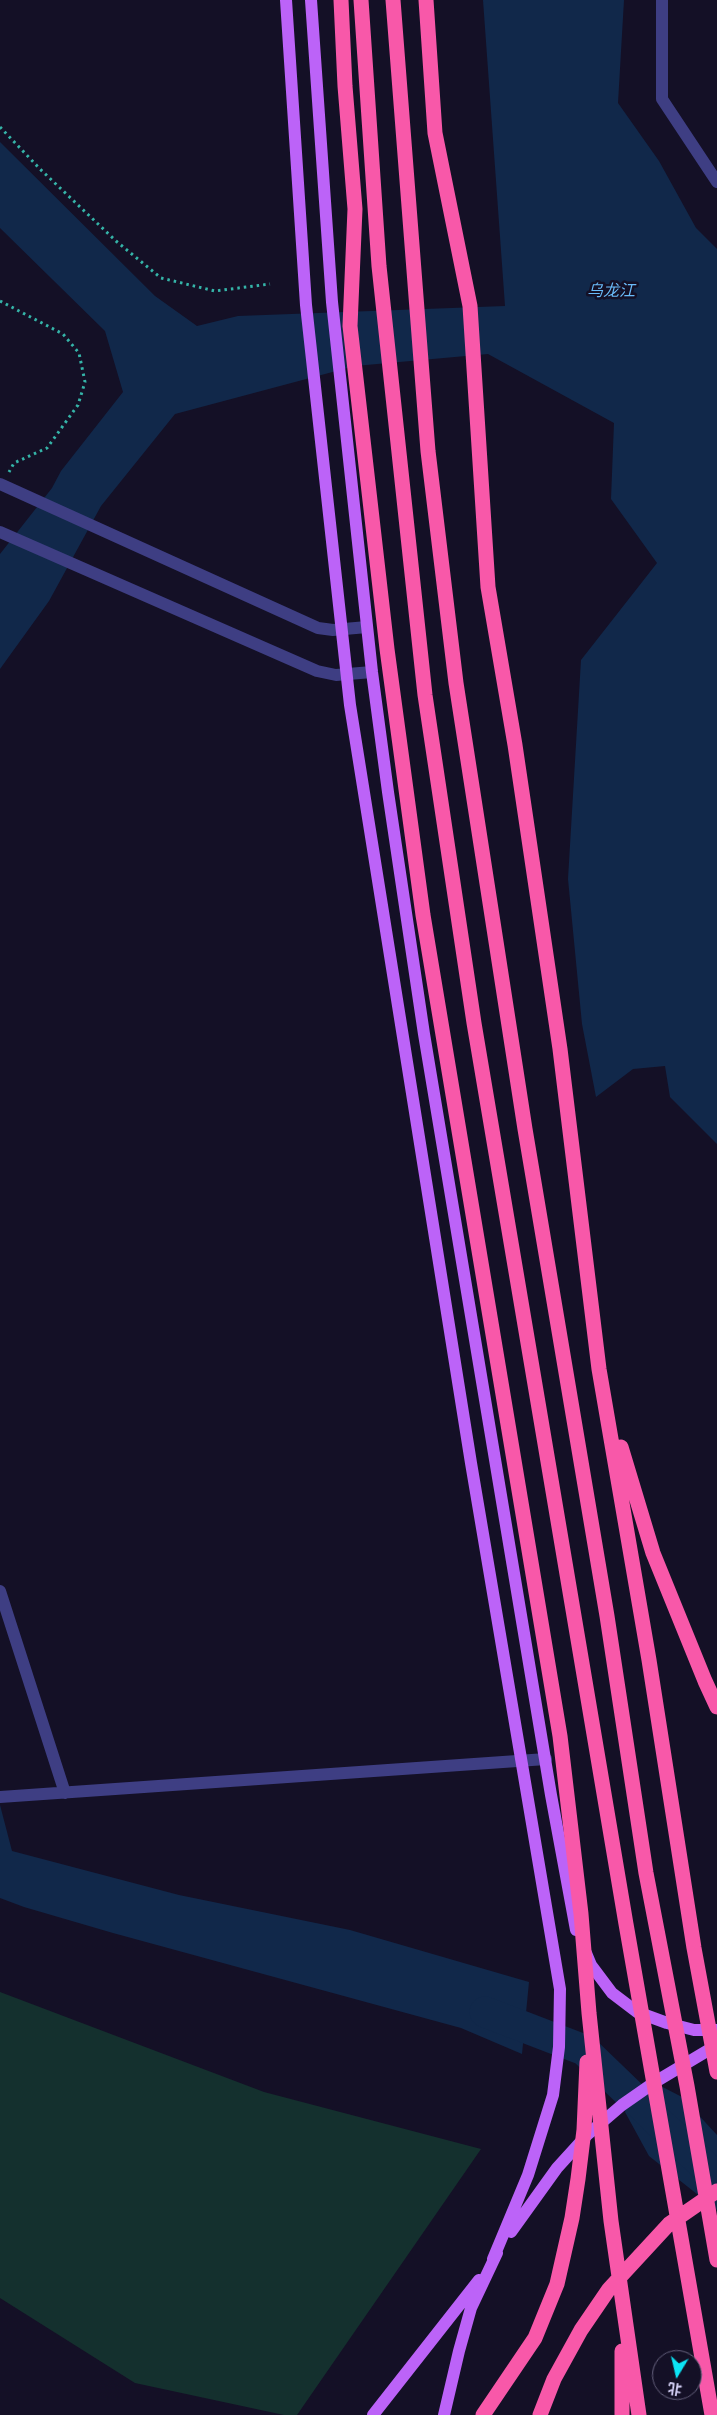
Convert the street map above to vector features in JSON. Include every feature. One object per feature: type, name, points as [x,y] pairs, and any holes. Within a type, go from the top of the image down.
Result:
[{"type":"highway","points":[[331,0],[345,86]]},
{"type":"highway","points":[[342,0],[345,86],[355,209],[350,326],[387,649],[423,915],[560,1736],[581,1914],[589,2013],[622,2308],[639,2415]]},
{"type":"highway","points":[[361,0],[379,266],[425,695],[482,1072],[626,1924],[712,2415]]},
{"type":"highway","points":[[393,0],[428,451],[456,683],[524,1130],[607,1616],[646,1873],[687,2086],[717,2260]]},
{"type":"highway","points":[[426,0],[435,133],[470,306],[488,587],[515,745],[560,1049],[599,1369],[652,1679],[694,1948],[717,2072]]},
{"type":"highway","points":[[599,1369],[653,1553],[704,1681],[717,1707]]},
{"type":"highway","points":[[483,2415],[535,2338],[559,2276],[572,2218],[584,2130],[589,2013]]},
{"type":"highway","points":[[540,2415],[554,2379],[582,2330],[609,2289],[669,2224],[717,2190]]},
{"type":"highway","points":[[622,2308],[622,2415]]},
{"type":"main road","points":[[286,0],[306,305],[347,675],[468,1443],[560,1988],[559,2047],[553,2095],[528,2175],[471,2308],[444,2415]]},
{"type":"main road","points":[[311,0],[332,302],[372,672],[424,1034],[577,1935],[591,1965],[612,1993],[637,2012],[694,2030],[717,2030]]},
{"type":"main road","points":[[373,2415],[492,2262],[524,2212],[572,2150],[622,2105],[655,2082],[717,2045]]},
{"type":"street","points":[[662,0],[662,99],[717,182]]},
{"type":"street","points":[[1,484],[102,532],[318,628],[342,630],[367,627]]},
{"type":"street","points":[[0,532],[317,671],[347,675],[372,672]]},
{"type":"street","points":[[0,1592],[65,1793]]},
{"type":"street","points":[[1,1797],[546,1759]]},
{"type":"path","points":[[0,127],[110,234],[162,278],[215,291],[270,284]]},
{"type":"path","points":[[0,301],[63,334],[79,353],[85,382],[78,405],[47,448],[14,463],[1,484]]},
{"type":"green space","points":[[0,1992],[264,2092],[481,2149],[297,2415],[284,2415],[135,2383],[0,2298]]},
{"type":"water","name":"乌龙江","points":[[483,0],[624,0],[618,103],[659,161],[696,228],[717,249],[717,1144],[670,1097],[665,1066],[633,1069],[596,1097],[582,1024],[568,879],[581,660],[657,563],[611,499],[614,423],[488,354],[355,366],[175,414],[101,506],[49,601],[0,669],[0,554],[52,488],[61,471],[123,392],[105,331],[0,228],[0,142],[155,296],[197,326],[238,316],[505,306]]},
{"type":"water","points":[[0,1805],[12,1851],[179,1895],[350,1930],[529,1982],[522,2054],[461,2028],[113,1933],[0,1898]]},
{"type":"water","points":[[649,2080],[682,2097],[717,2135],[717,2210],[649,2156],[625,2112]]},
{"type":"waterway","points":[[485,2012],[584,2050],[717,2178]]}]
